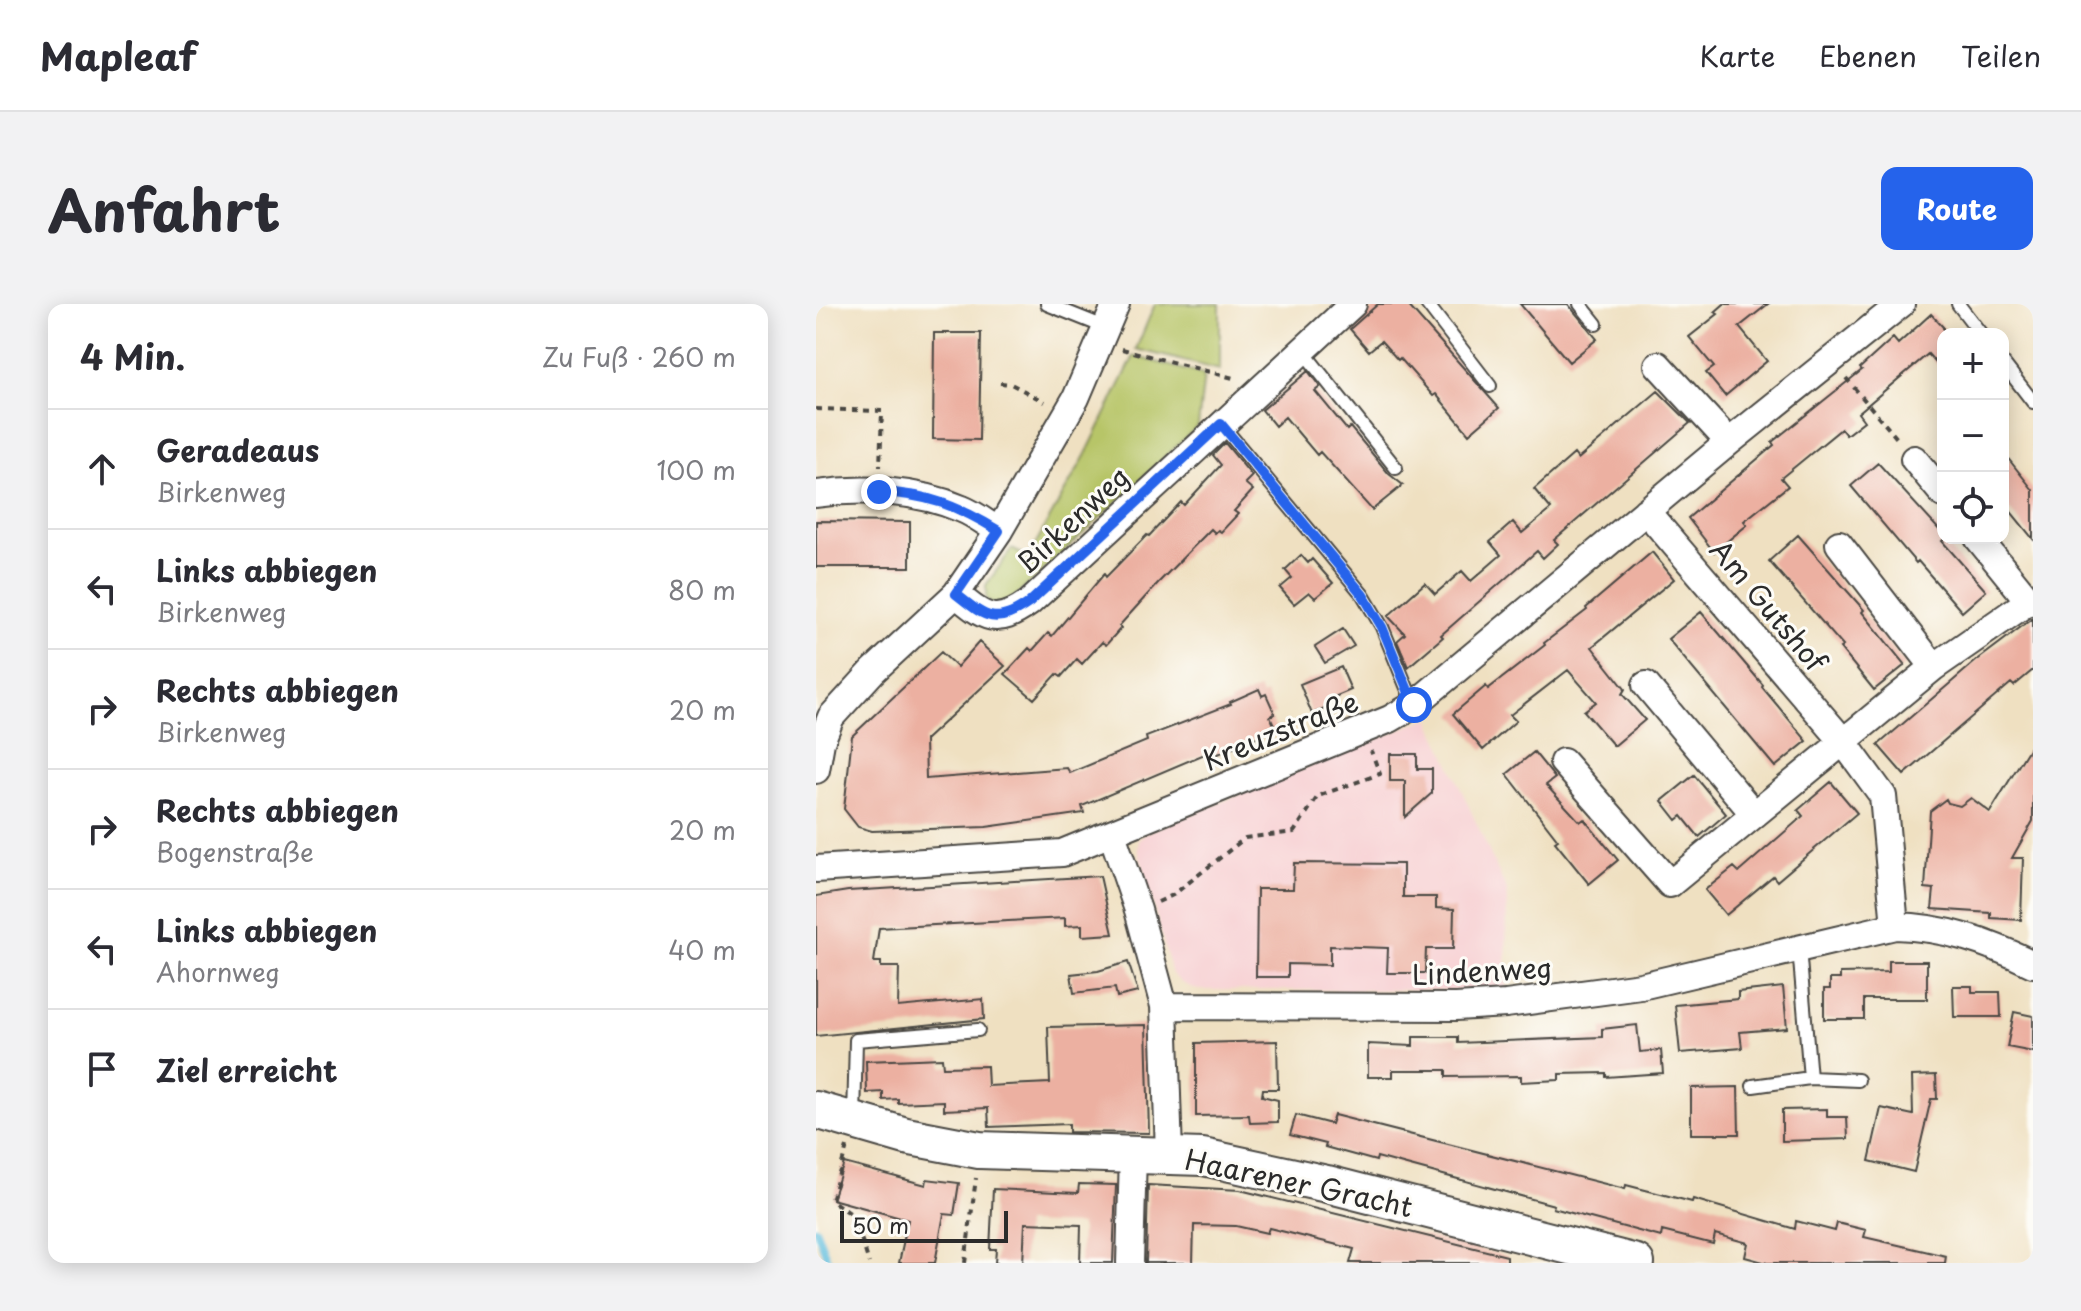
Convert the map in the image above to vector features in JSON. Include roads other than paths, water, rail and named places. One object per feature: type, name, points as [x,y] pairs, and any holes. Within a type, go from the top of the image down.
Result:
[{"type":"main road","name":"Haarener Gracht","points":[[816,1110],[851,1133],[906,1136],[979,1150],[1203,1157],[1327,1184],[1636,1263]]},
{"type":"street","name":"Birkenweg","points":[[956,594],[984,617],[1009,617],[1029,603],[1353,304]]},
{"type":"street","name":"Kreuzstraße","points":[[816,869],[1062,853],[1390,719],[1414,705],[1729,442],[1901,304]]},
{"type":"street","points":[[816,770],[821,742],[831,717],[873,671],[956,594],[999,531],[1067,413],[1108,325]]},
{"type":"street","points":[[1658,365],[1729,442]]},
{"type":"street","points":[[1914,459],[1937,487]]},
{"type":"street","points":[[816,494],[841,490],[908,493],[963,509],[999,531]]},
{"type":"street","name":"Am Gutshof","points":[[1646,511],[1842,740],[1883,796],[1895,926]]},
{"type":"street","points":[[1839,544],[1934,667]]},
{"type":"street","points":[[1563,762],[1670,884],[1934,667],[2029,601],[1983,544]]},
{"type":"street","points":[[1646,685],[1753,813]]},
{"type":"street","points":[[1112,834],[1138,910],[1164,1006],[1169,1154]]},
{"type":"street","name":"Lindenweg","points":[[1164,1006],[1456,1007],[1506,1004],[1641,986],[1895,926],[1923,927],[1969,937],[1995,945],[2033,964]]},
{"type":"street","points":[[1130,1263],[1133,1154]]},
{"type":"lane","points":[[1047,304],[1108,325]]},
{"type":"lane","points":[[1427,304],[1490,386]]},
{"type":"lane","points":[[1580,304],[1596,324]]},
{"type":"lane","points":[[1958,304],[1976,328]]},
{"type":"lane","points":[[1302,350],[1396,468]]},
{"type":"lane","points":[[2009,371],[2033,402]]},
{"type":"lane","points":[[1221,424],[1363,595],[1382,627],[1414,705]]},
{"type":"lane","points":[[1799,948],[1810,1078]]},
{"type":"lane","points":[[851,1133],[856,1040],[978,1030]]},
{"type":"lane","points":[[1753,1086],[1810,1078],[1858,1080]]},
{"type":"waterway","points":[[816,1229],[829,1263]]}]
